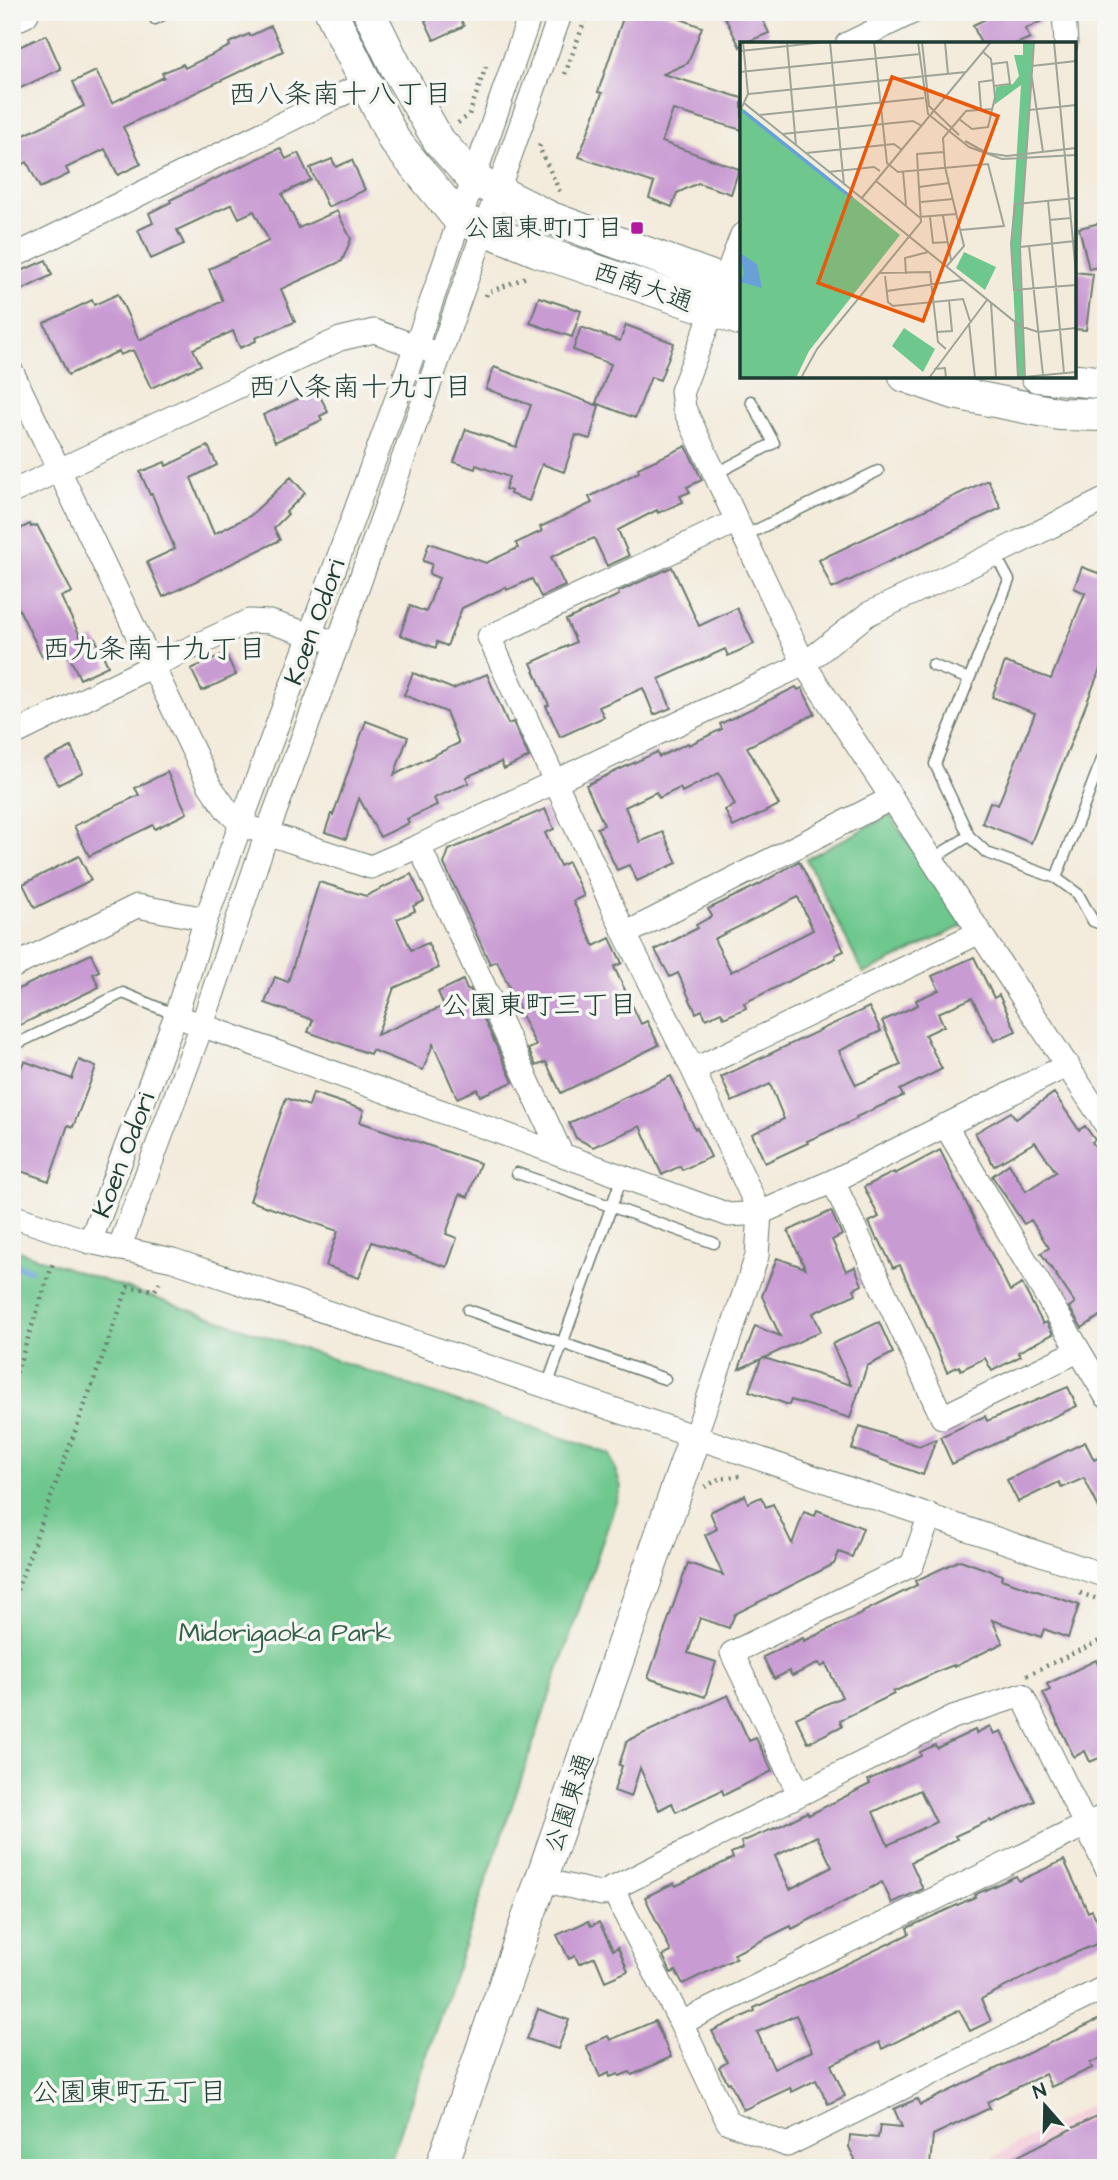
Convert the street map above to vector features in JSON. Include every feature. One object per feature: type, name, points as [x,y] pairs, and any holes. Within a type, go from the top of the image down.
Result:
[{"type":"street","points":[[12,17],[23,12]]},
{"type":"street","name":"西南大通","points":[[331,12],[394,140],[472,224],[538,251],[728,316]]},
{"type":"street","name":"西南大通","points":[[369,12],[396,67],[439,141],[486,186],[551,218],[734,284]]},
{"type":"street","name":"Koen Odori","points":[[90,1242],[176,1015],[206,919],[416,346],[472,224],[486,186],[531,12]]},
{"type":"street","name":"Koen Odori","points":[[486,186],[516,137],[561,12]]},
{"type":"street","points":[[851,42],[913,12]]},
{"type":"street","points":[[1064,12],[1066,42]]},
{"type":"street","points":[[12,257],[365,83]]},
{"type":"street","name":"Koen Odori","points":[[118,1249],[202,1026],[267,833],[338,643],[439,354],[472,224]]},
{"type":"street","points":[[740,247],[728,316],[682,391],[684,408],[804,664],[1106,1125]]},
{"type":"street","points":[[12,492],[340,339],[374,331],[439,354]]},
{"type":"street","points":[[12,372],[210,786],[227,810],[242,825],[371,867],[804,664],[868,614],[1106,499]]},
{"type":"street","points":[[911,378],[954,393],[1060,414],[1106,415]]},
{"type":"street","points":[[1057,378],[1106,383]]},
{"type":"street","points":[[695,1437],[757,1256],[760,1213],[625,934],[489,637],[740,528]]},
{"type":"street","points":[[12,735],[249,621],[270,622],[338,643]]},
{"type":"street","points":[[625,934],[892,798]]},
{"type":"street","points":[[419,846],[562,1155]]},
{"type":"street","points":[[12,967],[137,906],[206,919]]},
{"type":"street","points":[[693,1070],[980,932]]},
{"type":"street","points":[[176,1015],[729,1215],[760,1213],[834,1181],[1068,1065]]},
{"type":"street","points":[[945,1125],[1106,1396]]},
{"type":"street","points":[[834,1181],[943,1417],[1078,1351]]},
{"type":"street","points":[[12,1216],[90,1242],[173,1260],[1106,1576]]},
{"type":"street","name":"公園東通","points":[[441,2168],[695,1437]]},
{"type":"street","points":[[799,1794],[732,1653],[912,1565],[930,1515]]},
{"type":"street","points":[[543,1880],[602,1894],[953,1717],[1022,1695],[1096,1820],[1106,1867]]},
{"type":"street","points":[[681,2023],[1096,1820]]},
{"type":"street","points":[[612,1888],[728,2122],[787,2145],[1106,1987]]},
{"type":"lane","points":[[152,12],[155,19],[169,12]]},
{"type":"lane","points":[[715,474],[774,443],[751,401]]},
{"type":"lane","points":[[740,528],[878,471]]},
{"type":"lane","points":[[995,554],[1009,580],[935,764],[969,836],[987,853],[1056,878],[1078,894],[1093,922],[1106,926]]},
{"type":"lane","points":[[932,665],[969,679]]},
{"type":"lane","points":[[1056,878],[1106,749]]},
{"type":"lane","points":[[932,859],[969,836]]},
{"type":"lane","points":[[12,1046],[122,993],[176,1015]]},
{"type":"lane","points":[[517,1173],[714,1242]]},
{"type":"lane","points":[[547,1386],[622,1177]]},
{"type":"lane","points":[[468,1310],[665,1379]]},
{"type":"path","points":[[561,86],[588,12]]},
{"type":"path","points":[[455,125],[469,115],[492,51]]},
{"type":"path","points":[[543,135],[539,148],[560,192]]},
{"type":"path","points":[[12,1603],[128,1287],[155,1290],[173,1260]]},
{"type":"path","points":[[12,1386],[53,1263]]},
{"type":"shaded area","points":[[1106,2097],[1106,2168],[981,2168],[983,2162]]},
{"type":"green space","points":[[890,815],[964,925],[864,974],[806,859]]},
{"type":"green space","name":"Midorigaoka Park","points":[[12,1249],[610,1454],[621,1487],[388,2168],[12,2168]]},
{"type":"building","points":[[444,12],[457,12],[464,26],[434,40],[425,21]]},
{"type":"building","points":[[625,12],[662,12],[702,27],[688,63],[663,74],[740,97],[740,129],[673,110],[662,142],[739,169],[731,194],[698,183],[677,193],[672,207],[649,198],[654,183],[579,157],[602,93],[598,92]]},
{"type":"building","points":[[722,12],[759,12],[769,33],[740,42],[740,47]]},
{"type":"building","points":[[1000,12],[1050,12],[1050,17],[1025,29],[1030,38],[1021,42],[980,42],[973,25]]},
{"type":"building","points":[[271,26],[283,51],[123,127],[141,164],[118,175],[105,149],[66,168],[69,174],[40,188],[27,162],[12,170],[12,148],[19,145],[16,139],[84,106],[73,82],[96,71],[112,103],[164,77],[162,73],[183,64],[185,68],[230,46],[229,43]]},
{"type":"building","points":[[46,35],[61,69],[12,92],[12,50]]},
{"type":"building","points":[[280,148],[286,159],[298,153],[311,180],[282,194],[299,228],[337,211],[351,239],[342,261],[281,289],[295,322],[255,338],[256,341],[240,348],[233,331],[193,349],[201,365],[151,388],[133,350],[120,355],[119,351],[68,375],[44,323],[92,300],[94,305],[118,294],[139,340],[223,301],[209,269],[269,241],[254,211],[239,218],[232,204],[177,230],[184,244],[151,259],[138,230],[153,223],[149,213],[171,202],[170,200]]},
{"type":"building","points":[[332,159],[336,167],[352,160],[365,190],[328,207],[310,168]]},
{"type":"building","points":[[1100,223],[1106,248],[1106,265],[1089,269],[1079,228]]},
{"type":"building","points":[[46,260],[52,275],[12,295],[12,275]]},
{"type":"building","points":[[1076,272],[1093,274],[1086,330],[1076,329]]},
{"type":"building","points":[[539,297],[581,311],[572,337],[530,323]]},
{"type":"building","points":[[626,325],[674,343],[660,380],[651,377],[635,418],[596,403],[611,364],[573,350],[581,327],[620,341]]},
{"type":"building","points":[[494,367],[599,406],[590,439],[576,435],[564,472],[542,464],[529,501],[510,494],[511,491],[505,489],[509,477],[476,465],[475,469],[454,462],[466,429],[516,447],[531,405],[486,389]]},
{"type":"building","points":[[317,390],[328,412],[320,416],[322,420],[275,442],[263,415]]},
{"type":"building","points":[[208,446],[217,465],[191,478],[214,534],[250,516],[291,477],[305,493],[274,528],[280,540],[163,597],[147,562],[175,549],[140,472],[165,462],[166,466]]},
{"type":"building","points":[[686,446],[702,480],[687,487],[690,492],[680,496],[683,502],[658,513],[657,510],[618,530],[629,556],[607,566],[594,538],[551,557],[565,586],[541,597],[532,579],[507,590],[506,587],[462,608],[447,646],[437,642],[436,648],[400,635],[410,606],[426,612],[439,578],[429,574],[432,564],[423,561],[429,543],[486,563],[518,548],[516,543],[542,531],[540,527],[592,503],[589,497],[639,472],[638,468]]},
{"type":"building","points":[[988,480],[1001,508],[832,589],[819,560]]},
{"type":"building","points":[[30,524],[31,527],[37,525],[72,592],[61,597],[84,644],[95,638],[108,666],[80,679],[65,647],[43,658],[12,595],[12,533]]},
{"type":"building","points":[[672,567],[699,626],[737,608],[754,644],[728,656],[725,649],[659,679],[671,708],[654,715],[643,688],[599,707],[604,717],[560,737],[531,663],[576,642],[566,620]]},
{"type":"building","points":[[1082,567],[1106,576],[1106,654],[1031,843],[982,823],[990,802],[998,805],[1035,713],[992,697],[1005,662],[1051,679],[1085,593],[1074,588]]},
{"type":"building","points":[[225,653],[236,675],[202,691],[191,669]]},
{"type":"building","points":[[413,673],[453,689],[487,674],[508,724],[513,722],[529,757],[504,769],[501,762],[466,777],[469,783],[434,798],[437,805],[407,819],[409,823],[380,837],[359,798],[346,839],[325,832],[366,721],[408,737],[394,775],[459,743],[446,712],[404,695]]},
{"type":"building","points":[[796,687],[798,690],[802,688],[815,714],[747,747],[779,805],[733,827],[725,810],[735,805],[719,773],[682,792],[680,788],[659,798],[656,792],[625,807],[640,842],[663,832],[677,863],[637,881],[629,865],[617,870],[597,828],[604,825],[586,785],[657,752],[659,757],[688,743],[689,745],[722,729],[720,724]]},
{"type":"building","points":[[71,747],[83,772],[58,785],[45,760]]},
{"type":"building","points":[[167,772],[187,813],[155,829],[153,825],[89,856],[74,826],[139,795],[135,788]]},
{"type":"building","points":[[545,809],[554,829],[545,833],[560,866],[568,862],[584,896],[573,901],[594,946],[610,938],[622,963],[614,967],[641,1024],[647,1021],[659,1045],[561,1093],[546,1062],[536,1066],[528,1049],[536,1046],[518,1006],[497,961],[490,964],[444,864],[449,850]]},
{"type":"building","points":[[79,856],[91,880],[35,908],[23,884]]},
{"type":"building","points":[[799,861],[844,951],[835,955],[836,958],[744,1003],[746,1008],[724,1018],[721,1012],[706,1019],[702,1010],[696,1013],[678,973],[670,977],[655,950],[698,928],[696,925],[712,916],[708,909],[760,884]],"holes":[[[798,897],[813,930],[731,972],[714,939]]]},
{"type":"building","points":[[411,874],[424,901],[413,906],[415,911],[397,919],[411,950],[428,943],[439,968],[394,988],[377,1035],[444,1006],[438,992],[463,980],[467,990],[470,989],[513,1082],[480,1096],[477,1089],[457,1098],[433,1044],[423,1070],[372,1050],[370,1054],[308,1032],[313,1020],[265,1003],[275,977],[288,982],[319,882],[366,896]]},
{"type":"building","points":[[91,954],[99,971],[93,974],[99,987],[12,1029],[12,992]]},
{"type":"building","points":[[974,957],[994,998],[999,995],[1016,1031],[994,1041],[972,998],[938,1013],[944,1026],[925,1035],[942,1069],[900,1090],[903,1096],[765,1163],[752,1134],[784,1119],[770,1084],[732,1102],[721,1077],[869,1007],[881,1031],[839,1051],[856,1085],[901,1065],[882,1021],[918,1005],[916,1000],[939,990],[932,976]]},
{"type":"building","points":[[79,1060],[96,1067],[73,1127],[68,1125],[49,1181],[12,1168],[12,1093],[24,1061],[72,1079]]},
{"type":"building","points":[[671,1076],[711,1157],[682,1170],[680,1166],[662,1175],[640,1126],[593,1147],[576,1138],[569,1123]]},
{"type":"building","points":[[313,1093],[364,1110],[360,1122],[480,1163],[468,1197],[460,1194],[446,1234],[457,1238],[447,1267],[372,1242],[359,1278],[326,1266],[338,1231],[250,1201],[286,1098],[309,1106]]},
{"type":"building","points":[[1054,1093],[1079,1130],[1085,1126],[1106,1162],[1106,1312],[1082,1328],[1069,1307],[1075,1303],[1041,1253],[1049,1248],[1031,1220],[1024,1224],[992,1176],[1009,1164],[1026,1191],[1056,1172],[1035,1142],[994,1166],[975,1133],[1011,1112],[1016,1119]]},
{"type":"building","points":[[940,1150],[1010,1291],[1022,1284],[1043,1324],[1046,1322],[1053,1334],[1018,1352],[1021,1356],[992,1371],[985,1358],[961,1370],[959,1366],[947,1372],[900,1265],[893,1268],[869,1222],[879,1217],[864,1187]]},
{"type":"building","points":[[831,1211],[842,1235],[832,1240],[846,1271],[855,1267],[862,1285],[854,1289],[856,1294],[813,1313],[821,1331],[764,1358],[851,1385],[832,1344],[879,1322],[893,1353],[867,1366],[850,1418],[791,1400],[789,1405],[749,1391],[761,1359],[739,1369],[755,1326],[780,1336],[762,1296],[777,1258],[805,1268],[788,1231]]},
{"type":"building","points":[[1068,1387],[1077,1406],[952,1464],[940,1437],[985,1416],[987,1421]]},
{"type":"building","points":[[860,1426],[919,1446],[936,1439],[923,1475],[852,1449]]},
{"type":"building","points":[[1085,1442],[1094,1460],[1106,1454],[1106,1522],[1084,1478],[1062,1488],[1059,1482],[1018,1502],[1007,1480]]},
{"type":"building","points":[[745,1495],[748,1503],[761,1497],[766,1507],[773,1504],[792,1544],[804,1512],[815,1516],[817,1510],[863,1528],[852,1557],[839,1552],[834,1564],[735,1614],[729,1628],[700,1618],[688,1653],[716,1662],[705,1697],[648,1678],[688,1563],[723,1575],[705,1535],[717,1529],[710,1512]]},
{"type":"building","points":[[960,1560],[1002,1575],[1001,1579],[1079,1605],[1068,1638],[1044,1629],[1041,1637],[992,1620],[1003,1643],[893,1692],[894,1694],[840,1720],[842,1726],[808,1743],[796,1718],[842,1697],[826,1664],[821,1667],[819,1663],[792,1676],[789,1671],[774,1679],[763,1657],[863,1613],[917,1585],[915,1581]]},
{"type":"building","points":[[1096,1660],[1099,1667],[1106,1664],[1106,1755],[1090,1762],[1085,1751],[1074,1757],[1043,1693],[1050,1690],[1047,1684]]},
{"type":"building","points":[[728,1695],[749,1741],[756,1738],[772,1771],[724,1795],[722,1790],[676,1812],[672,1803],[659,1810],[640,1768],[631,1797],[614,1791],[627,1741]]},
{"type":"building","points":[[990,1726],[994,1734],[1001,1731],[1035,1801],[955,1836],[957,1839],[911,1862],[923,1889],[892,1903],[882,1882],[792,1929],[791,1926],[734,1954],[736,1958],[683,1984],[676,1971],[671,1973],[663,1956],[671,1952],[645,1897],[674,1883],[676,1886],[733,1858],[731,1853],[743,1848],[741,1842],[807,1812],[809,1815],[870,1784],[868,1780],[921,1756],[920,1752],[935,1745],[937,1748],[975,1730],[976,1733]],"holes":[[[920,1790],[936,1822],[888,1845],[873,1812]],[[817,1836],[832,1867],[790,1889],[775,1856]]]},
{"type":"building","points":[[1064,1860],[1088,1912],[1092,1910],[1106,1940],[981,1999],[991,2021],[970,2031],[959,2010],[882,2049],[879,2042],[831,2065],[845,2096],[828,2104],[816,2080],[792,2092],[790,2088],[743,2110],[730,2082],[728,2083],[719,2067],[727,2062],[712,2031],[909,1934],[907,1928],[975,1897],[974,1895],[1016,1876],[1019,1881]],"holes":[[[796,2015],[812,2051],[774,2069],[757,2032]]]},
{"type":"building","points":[[588,1921],[591,1926],[599,1922],[613,1950],[618,1947],[628,1971],[605,1981],[595,1957],[579,1964],[575,1956],[569,1959],[557,1935]]},
{"type":"building","points":[[538,2009],[569,2020],[558,2049],[527,2039]]},
{"type":"building","points":[[1106,2016],[1106,2056],[1090,2063],[1092,2068],[1051,2087],[1045,2074],[987,2102],[990,2108],[933,2135],[930,2165],[878,2160],[878,2168],[859,2168],[849,2147],[850,2135],[878,2138],[880,2125],[902,2127],[894,2109],[917,2099],[920,2105]]},
{"type":"building","points":[[655,2021],[671,2057],[632,2075],[630,2072],[610,2077],[609,2073],[600,2077],[586,2046],[608,2036],[610,2040]]},
{"type":"building","points":[[1106,2111],[1106,2168],[995,2168]]},
{"type":"waterway","points":[[12,1264],[30,1270]]},
{"type":"place","name":"公園東町1丁目","points":[[637,228]]},
{"type":"district","name":"西八条南十八丁目","points":[[340,94]]},
{"type":"district","name":"西八条南十九丁目","points":[[360,387]]},
{"type":"district","name":"西九条南十九丁目","points":[[154,649]]},
{"type":"district","name":"公園東町三丁目","points":[[539,1005]]},
{"type":"district","name":"公園東町五丁目","points":[[129,2092]]}]
